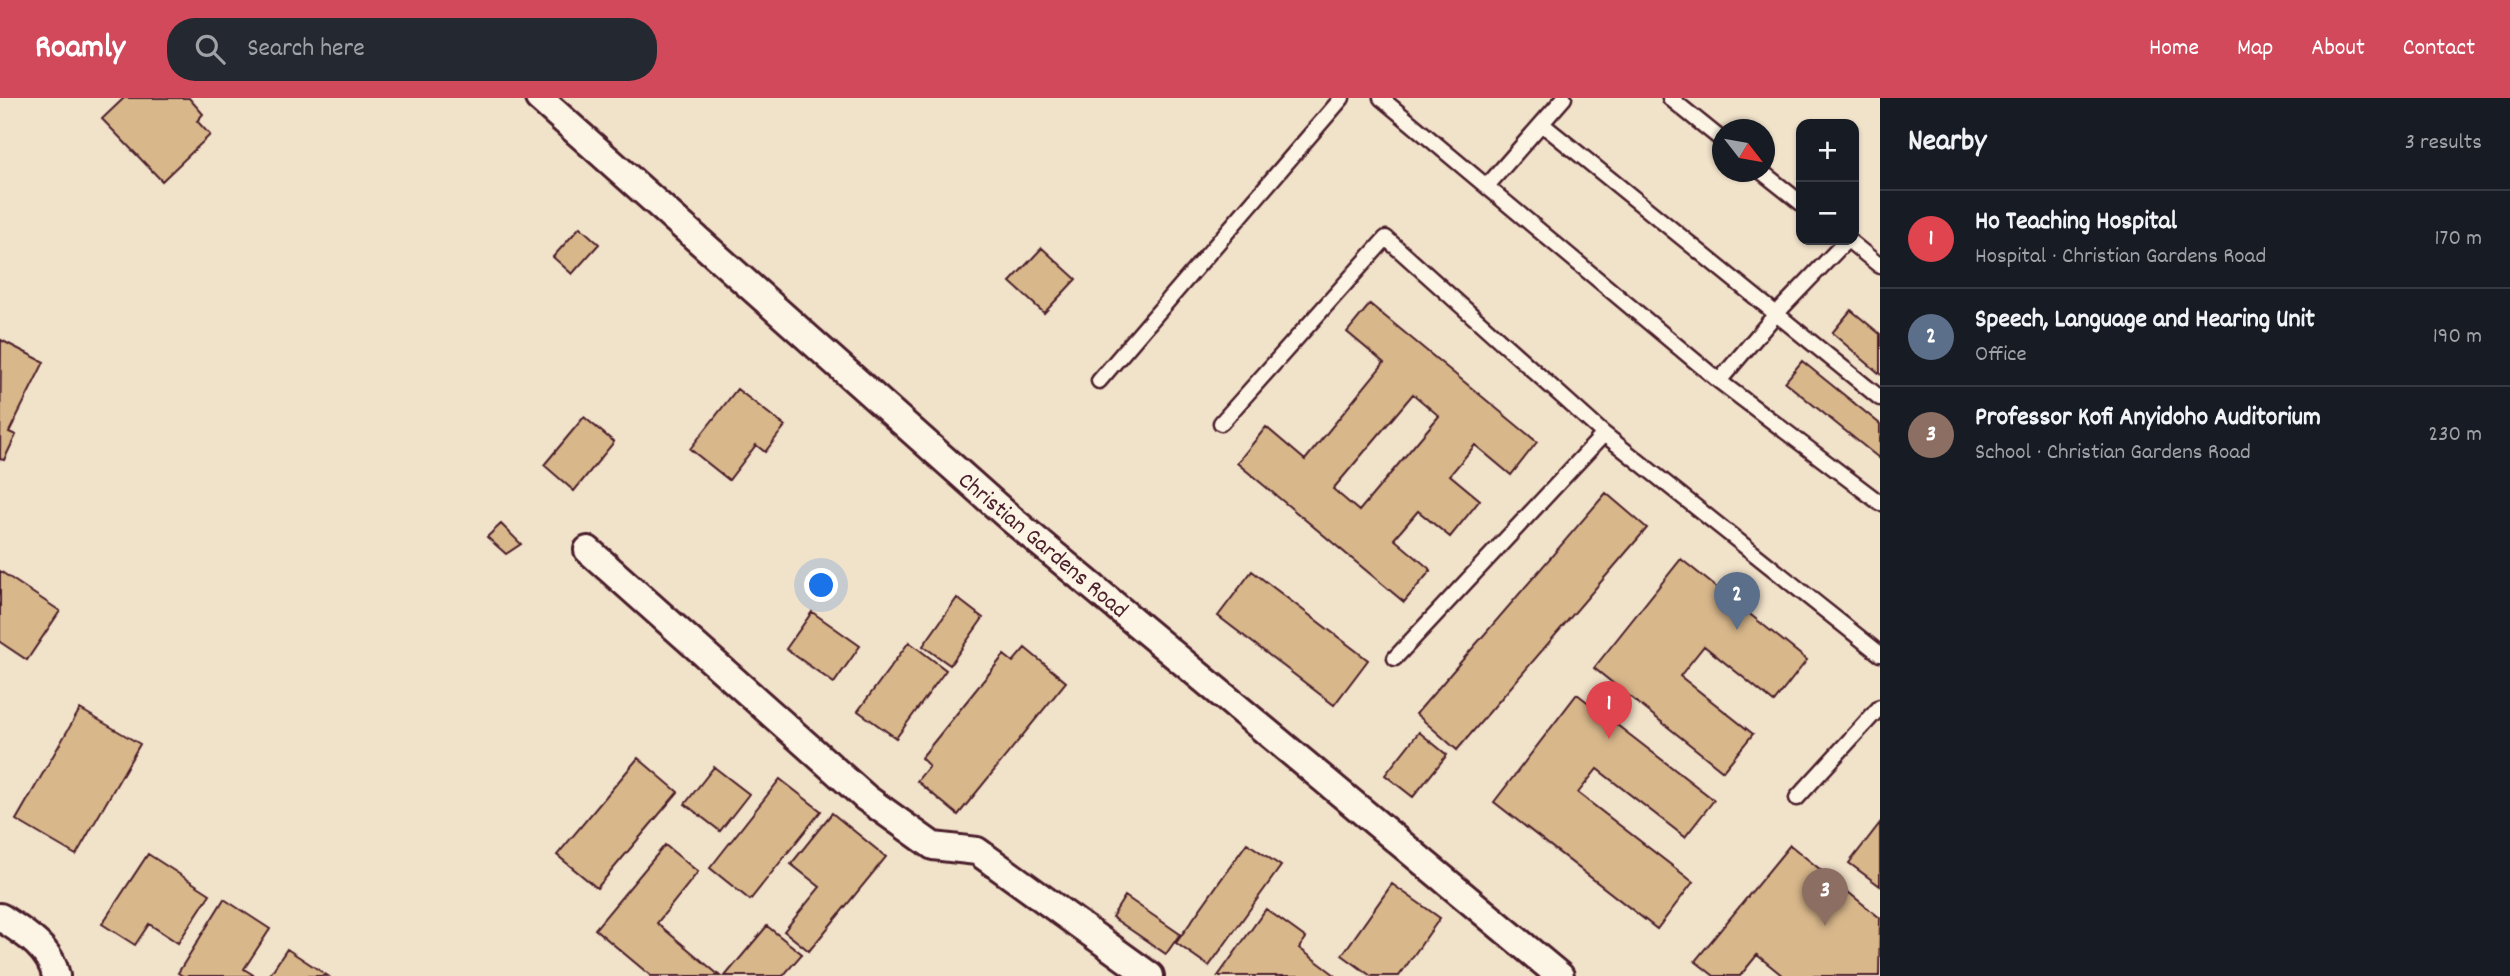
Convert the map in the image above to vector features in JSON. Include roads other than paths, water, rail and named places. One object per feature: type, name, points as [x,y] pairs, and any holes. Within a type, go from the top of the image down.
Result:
[{"type":"street","name":"Christian Gardens Road","points":[[539,98],[1010,518],[1560,976]]},
{"type":"street","points":[[588,550],[866,798],[933,846],[977,851],[1150,976]]},
{"type":"street","points":[[0,917],[35,940],[54,967],[55,976]]},
{"type":"lane","points":[[1099,381],[1342,98]]},
{"type":"lane","points":[[1381,98],[1719,381],[1880,503]]},
{"type":"lane","points":[[1487,186],[1564,98]]},
{"type":"lane","points":[[1670,98],[1712,131]]},
{"type":"lane","points":[[1542,124],[1880,398]]},
{"type":"lane","points":[[1775,182],[1796,199]]},
{"type":"lane","points":[[1221,423],[1385,238],[1604,434],[1880,654]]},
{"type":"lane","points":[[1719,381],[1776,314],[1842,245]]},
{"type":"lane","points":[[1853,245],[1880,266]]},
{"type":"lane","points":[[1395,658],[1604,434]]},
{"type":"lane","points":[[1797,798],[1880,707]]},
{"type":"place","name":"Speech, Language and Hearing Unit","points":[[1737,630]]},
{"type":"place","name":"Ho Teaching Hospital","points":[[1609,739]]},
{"type":"place","name":"Professor Kofi Anyidoho Auditorium","points":[[1825,926]]}]
